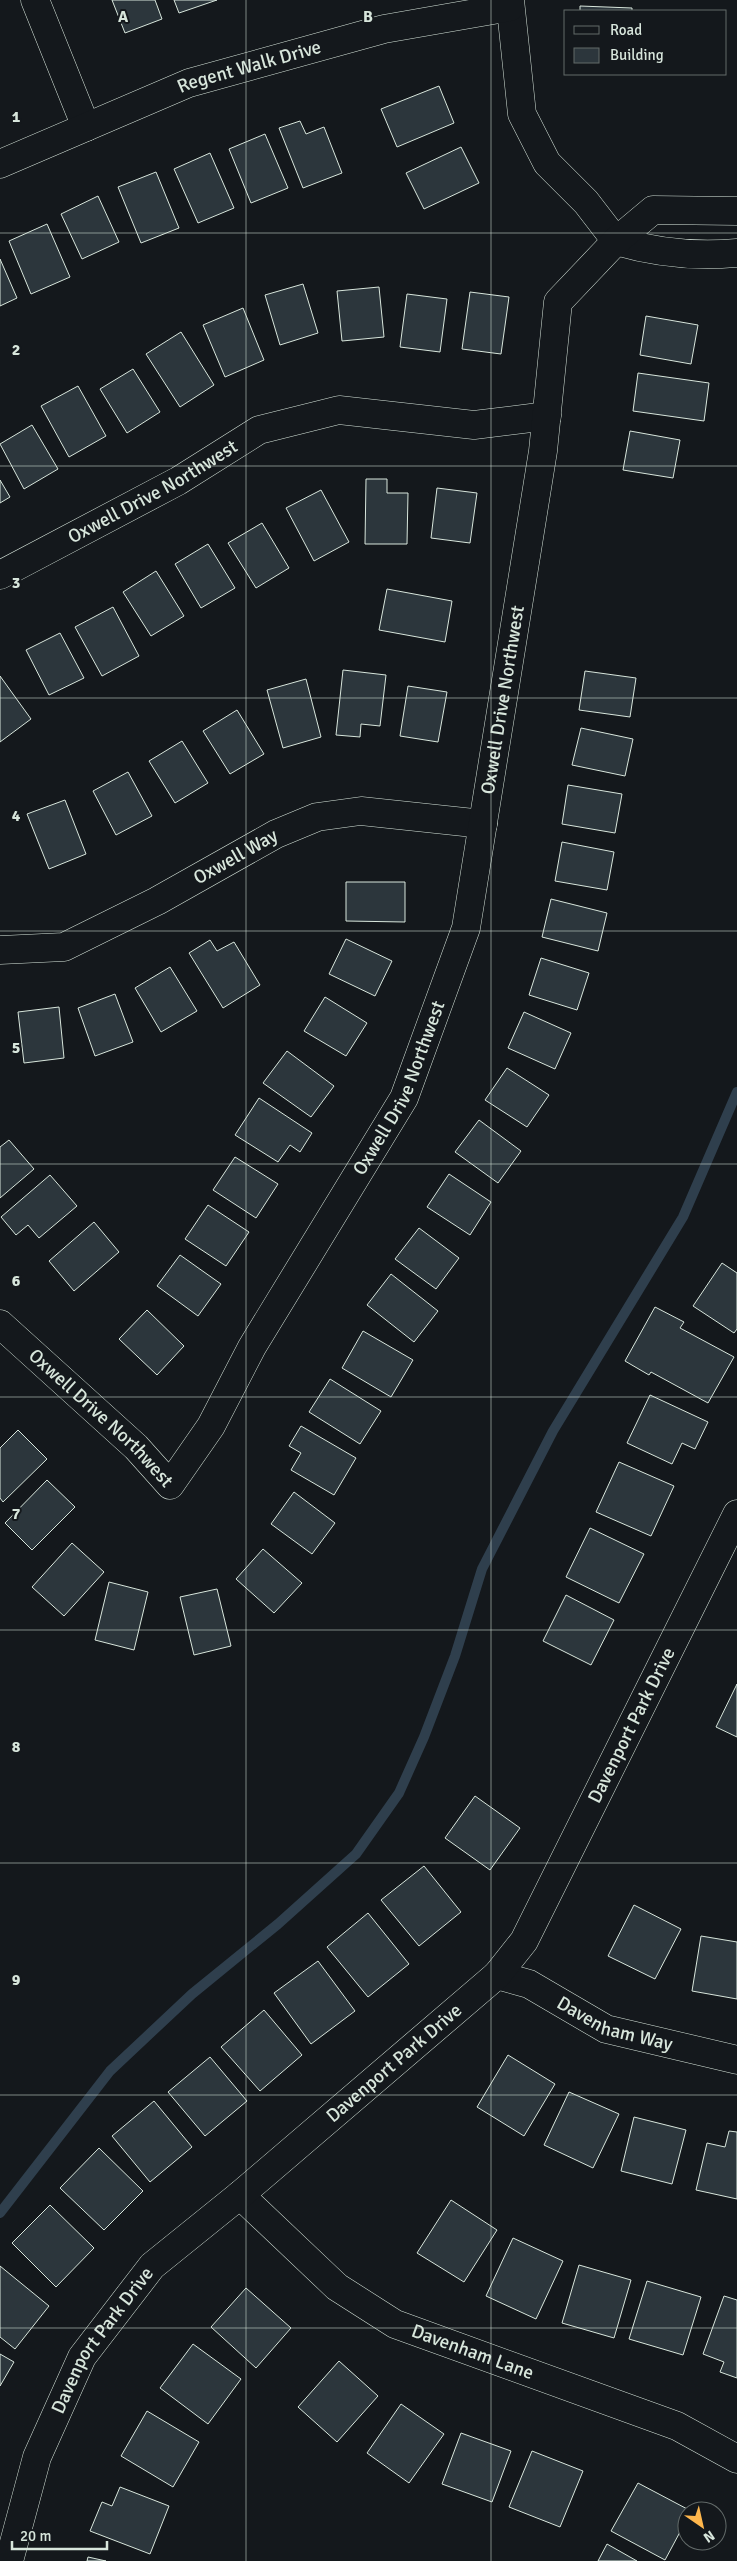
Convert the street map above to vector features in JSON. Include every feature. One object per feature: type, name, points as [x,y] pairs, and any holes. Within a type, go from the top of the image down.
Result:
[{"type":"street","points":[[36,0],[86,127]]},
{"type":"street","name":"Regent Walk Drive","points":[[0,164],[189,83],[384,30],[510,4],[522,114],[548,164],[586,202],[616,241]]},
{"type":"street","name":"Oxwell Drive Northwest","points":[[0,1324],[136,1447],[170,1485],[210,1426],[252,1347],[404,1098],[466,928],[543,451],[558,302],[616,241],[653,210],[737,211]]},
{"type":"street","points":[[616,241],[651,251],[710,255],[737,253]]},
{"type":"street","name":"Oxwell Drive Northwest","points":[[0,575],[178,481],[259,430],[338,410],[474,424],[547,416]]},
{"type":"street","name":"Oxwell Way","points":[[0,950],[64,947],[157,901],[276,834],[317,817],[361,811],[483,824]]},
{"type":"street","name":"Davenport Park Drive","points":[[9,2561],[36,2457],[82,2357],[152,2266],[240,2195],[497,1975],[524,1941],[736,1520]]},
{"type":"street","name":"Davenham Way","points":[[497,1975],[529,1984],[606,2029],[737,2060]]},
{"type":"street","name":"Davenham Lane","points":[[240,2195],[337,2286],[395,2324],[677,2426],[737,2459]]},
{"type":"building","points":[[112,0],[155,0],[162,19],[125,33]]},
{"type":"building","points":[[174,0],[217,0],[179,13]]},
{"type":"building","points":[[580,6],[632,8],[632,10],[580,10]]},
{"type":"building","points":[[439,86],[454,123],[397,147],[381,109]]},
{"type":"building","points":[[300,121],[306,134],[324,127],[342,173],[303,188],[279,128]]},
{"type":"building","points":[[265,134],[288,188],[251,203],[229,149]]},
{"type":"building","points":[[461,147],[479,183],[424,209],[406,173]]},
{"type":"building","points":[[210,153],[234,208],[198,223],[174,169]]},
{"type":"building","points":[[156,172],[179,228],[141,243],[118,187]]},
{"type":"building","points":[[98,196],[119,242],[82,259],[61,214]]},
{"type":"building","points":[[47,224],[70,277],[31,294],[9,241]]},
{"type":"building","points":[[0,259],[17,298],[0,306]]},
{"type":"building","points":[[303,284],[318,333],[280,345],[265,295]]},
{"type":"building","points":[[379,287],[384,337],[342,341],[337,291]]},
{"type":"building","points":[[470,292],[509,297],[501,354],[462,349]]},
{"type":"building","points":[[407,294],[447,299],[440,352],[400,347]]},
{"type":"building","points":[[243,308],[264,360],[225,377],[203,325]]},
{"type":"building","points":[[646,316],[698,325],[691,364],[640,355]]},
{"type":"building","points":[[181,332],[214,385],[180,407],[146,354]]},
{"type":"building","points":[[133,369],[160,412],[127,433],[100,389]]},
{"type":"building","points":[[638,373],[709,383],[704,421],[633,411]]},
{"type":"building","points":[[78,386],[106,436],[69,457],[41,406]]},
{"type":"building","points":[[32,425],[58,469],[24,489],[0,444]]},
{"type":"building","points":[[630,431],[680,440],[673,478],[623,470]]},
{"type":"building","points":[[366,479],[387,479],[387,493],[408,493],[407,544],[365,544]]},
{"type":"building","points":[[0,480],[10,497],[0,503]]},
{"type":"building","points":[[437,488],[477,493],[470,543],[431,538]]},
{"type":"building","points":[[321,490],[349,542],[314,561],[286,508]]},
{"type":"building","points":[[262,523],[289,568],[256,588],[228,543]]},
{"type":"building","points":[[208,544],[235,588],[201,608],[175,564]]},
{"type":"building","points":[[156,571],[184,616],[151,636],[123,592]]},
{"type":"building","points":[[387,589],[452,601],[445,642],[379,630]]},
{"type":"building","points":[[113,607],[139,656],[102,676],[75,627]]},
{"type":"building","points":[[60,633],[84,678],[49,695],[26,650]]},
{"type":"building","points":[[343,670],[386,675],[380,726],[361,724],[360,737],[336,735]]},
{"type":"building","points":[[585,671],[636,678],[630,717],[579,710]]},
{"type":"building","points":[[0,676],[31,719],[0,742]]},
{"type":"building","points":[[306,679],[321,737],[283,748],[267,690]]},
{"type":"building","points":[[408,686],[447,692],[438,742],[400,736]]},
{"type":"building","points":[[237,710],[264,754],[230,774],[203,731]]},
{"type":"building","points":[[581,728],[633,739],[625,776],[572,765]]},
{"type":"building","points":[[182,741],[208,783],[175,803],[149,761]]},
{"type":"building","points":[[128,772],[152,816],[116,835],[93,791]]},
{"type":"building","points":[[568,785],[622,794],[615,833],[562,824]]},
{"type":"building","points":[[65,800],[86,854],[49,869],[27,814]]},
{"type":"building","points":[[562,842],[614,852],[607,890],[555,881]]},
{"type":"building","points":[[346,882],[405,882],[405,922],[346,921]]},
{"type":"building","points":[[551,899],[607,913],[598,951],[542,937]]},
{"type":"building","points":[[346,939],[392,961],[375,996],[329,974]]},
{"type":"building","points":[[210,940],[217,951],[234,942],[260,985],[223,1008],[189,953]]},
{"type":"building","points":[[541,958],[589,973],[577,1010],[529,995]]},
{"type":"building","points":[[170,967],[197,1011],[161,1032],[135,988]]},
{"type":"building","points":[[115,994],[133,1042],[95,1056],[78,1008]]},
{"type":"building","points":[[325,997],[367,1023],[346,1056],[304,1031]]},
{"type":"building","points":[[59,1007],[64,1058],[24,1063],[18,1012]]},
{"type":"building","points":[[524,1012],[571,1033],[555,1069],[508,1048]]},
{"type":"building","points":[[287,1051],[334,1086],[311,1117],[263,1083]]},
{"type":"building","points":[[507,1068],[549,1095],[527,1127],[485,1100]]},
{"type":"building","points":[[259,1098],[312,1133],[300,1152],[290,1145],[278,1162],[235,1135]]},
{"type":"building","points":[[479,1120],[521,1151],[498,1183],[455,1152]]},
{"type":"building","points":[[9,1140],[34,1169],[0,1198],[0,1147]]},
{"type":"building","points":[[235,1157],[278,1184],[256,1218],[213,1190]]},
{"type":"building","points":[[449,1174],[491,1202],[470,1235],[427,1207]]},
{"type":"building","points":[[50,1175],[77,1206],[39,1238],[28,1225],[16,1235],[1,1217]]},
{"type":"building","points":[[208,1205],[249,1232],[226,1266],[185,1239]]},
{"type":"building","points":[[94,1222],[119,1252],[74,1291],[49,1261]]},
{"type":"building","points":[[419,1228],[459,1258],[436,1289],[395,1259]]},
{"type":"building","points":[[180,1255],[221,1284],[198,1316],[157,1286]]},
{"type":"building","points":[[722,1263],[737,1273],[737,1329],[734,1333],[693,1306]]},
{"type":"building","points":[[391,1274],[438,1311],[414,1342],[367,1305]]},
{"type":"building","points":[[655,1307],[684,1322],[680,1328],[734,1357],[708,1403],[651,1372],[649,1375],[625,1361]]},
{"type":"building","points":[[147,1310],[184,1346],[157,1375],[119,1339]]},
{"type":"building","points":[[363,1331],[413,1360],[391,1397],[342,1368]]},
{"type":"building","points":[[330,1379],[381,1411],[360,1444],[309,1412]]},
{"type":"building","points":[[650,1395],[708,1422],[695,1449],[682,1443],[672,1464],[627,1443]]},
{"type":"building","points":[[301,1426],[356,1458],[334,1495],[291,1470],[301,1453],[289,1446]]},
{"type":"building","points":[[18,1430],[47,1459],[3,1502],[0,1498],[0,1448]]},
{"type":"building","points":[[619,1462],[674,1486],[651,1536],[596,1512]]},
{"type":"building","points":[[47,1480],[75,1507],[32,1550],[5,1523]]},
{"type":"building","points":[[294,1492],[335,1523],[312,1554],[271,1524]]},
{"type":"building","points":[[590,1528],[644,1554],[619,1603],[566,1577]]},
{"type":"building","points":[[72,1543],[104,1572],[64,1616],[32,1587]]},
{"type":"building","points":[[263,1549],[302,1583],[274,1613],[236,1579]]},
{"type":"building","points":[[109,1582],[148,1592],[134,1650],[95,1640]]},
{"type":"building","points":[[217,1589],[231,1646],[194,1655],[180,1597]]},
{"type":"building","points":[[566,1595],[614,1620],[591,1665],[543,1641]]},
{"type":"building","points":[[737,1684],[737,1737],[716,1727]]},
{"type":"building","points":[[475,1796],[520,1828],[490,1870],[445,1838]]},
{"type":"building","points":[[424,1866],[461,1912],[419,1946],[381,1900]]},
{"type":"building","points":[[634,1905],[681,1929],[655,1979],[608,1956]]},
{"type":"building","points":[[368,1913],[409,1964],[368,1997],[327,1947]]},
{"type":"building","points":[[701,1936],[737,1942],[737,1999],[692,1991]]},
{"type":"building","points":[[318,1961],[355,2011],[311,2044],[274,1993]]},
{"type":"building","points":[[264,2010],[302,2055],[260,2091],[221,2047]]},
{"type":"building","points":[[508,2055],[555,2084],[524,2136],[477,2107]]},
{"type":"building","points":[[210,2057],[247,2101],[205,2136],[168,2092]]},
{"type":"building","points":[[569,2092],[619,2114],[593,2168],[544,2145]]},
{"type":"building","points":[[154,2101],[192,2147],[150,2182],[112,2136]]},
{"type":"building","points":[[634,2117],[686,2130],[672,2184],[621,2171]]},
{"type":"building","points":[[729,2131],[737,2132],[737,2199],[696,2190],[707,2143],[725,2147]]},
{"type":"building","points":[[99,2148],[143,2191],[104,2230],[60,2188]]},
{"type":"building","points":[[451,2200],[497,2230],[464,2282],[417,2253]]},
{"type":"building","points":[[50,2205],[94,2248],[56,2287],[12,2243]]},
{"type":"building","points":[[513,2238],[563,2261],[536,2319],[486,2296]]},
{"type":"building","points":[[579,2265],[631,2280],[614,2338],[562,2323]]},
{"type":"building","points":[[0,2266],[49,2306],[15,2349],[0,2337]]},
{"type":"building","points":[[647,2281],[701,2297],[683,2355],[629,2339]]},
{"type":"building","points":[[246,2288],[291,2328],[256,2368],[211,2327]]},
{"type":"building","points":[[724,2296],[737,2300],[737,2378],[720,2372],[724,2362],[703,2354]]},
{"type":"building","points":[[193,2344],[241,2379],[208,2424],[160,2388]]},
{"type":"building","points":[[0,2354],[14,2362],[0,2386]]},
{"type":"building","points":[[339,2361],[378,2396],[337,2442],[298,2407]]},
{"type":"building","points":[[401,2404],[444,2434],[409,2483],[367,2453]]},
{"type":"building","points":[[147,2411],[199,2442],[173,2487],[121,2456]]},
{"type":"building","points":[[461,2433],[511,2451],[492,2502],[442,2484]]},
{"type":"building","points":[[532,2451],[583,2471],[560,2527],[509,2507]]},
{"type":"building","points":[[638,2483],[677,2504],[677,2538],[665,2560],[611,2531]]},
{"type":"building","points":[[120,2487],[169,2506],[150,2554],[90,2531],[102,2502],[112,2506]]},
{"type":"building","points":[[607,2544],[637,2561],[598,2561]]},
{"type":"building","points":[[88,2557],[106,2561],[87,2561]]},
{"type":"waterway","points":[[0,2213],[110,2071],[192,1994],[278,1924],[356,1854],[399,1793],[424,1737],[455,1656],[482,1569],[553,1431],[683,1217],[737,1092]]}]
